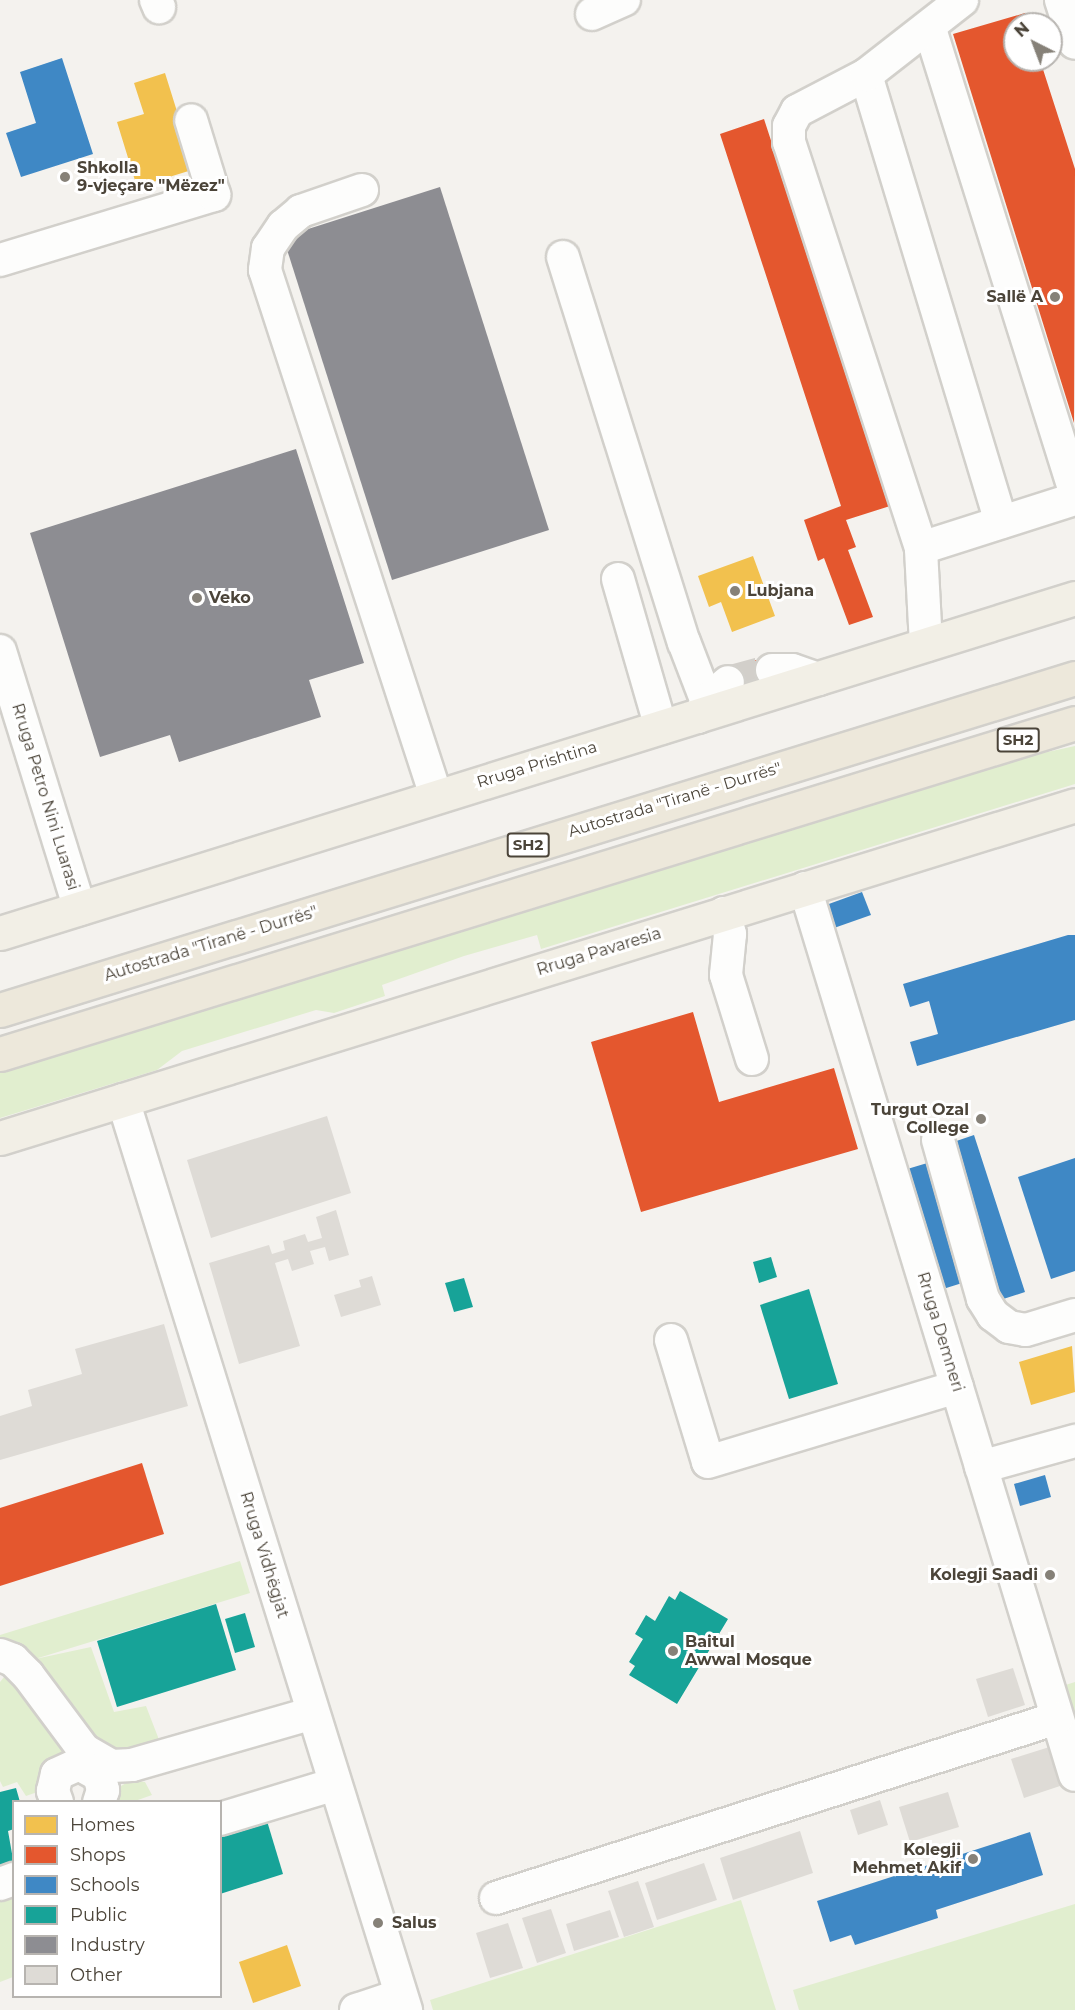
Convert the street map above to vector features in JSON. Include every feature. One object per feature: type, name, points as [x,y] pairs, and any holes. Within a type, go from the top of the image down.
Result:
[{"type":"highway","name":"Autostrada \"Tiranë - Durrës\"","points":[[0,1010],[1075,678]]},
{"type":"highway","name":"SH2","points":[[0,1054],[1075,723]]},
{"type":"main road","name":"Rruga Prishtina","points":[[0,933],[661,728],[711,700],[818,679],[1075,598]]},
{"type":"main road","name":"Rruga Pavaresia","points":[[0,1138],[1075,805]]},
{"type":"street","points":[[592,14],[624,0]]},
{"type":"street","points":[[926,645],[921,548],[789,142],[789,126],[797,111],[866,75],[930,29],[962,0]]},
{"type":"street","points":[[1061,0],[1075,43]]},
{"type":"street","points":[[930,29],[1075,493]]},
{"type":"street","points":[[866,75],[1001,522]]},
{"type":"street","points":[[0,260],[214,195],[191,120]]},
{"type":"street","points":[[362,190],[301,211],[283,226],[268,248],[265,270],[436,796]]},
{"type":"street","points":[[563,257],[676,620],[711,700]]},
{"type":"street","points":[[921,548],[1075,499]]},
{"type":"street","points":[[618,579],[661,728]]},
{"type":"street","name":"Rruga Petro Nini Luarasi","points":[[0,651],[80,909]]},
{"type":"street","points":[[772,669],[792,670],[818,679]]},
{"type":"street","name":"Rruga Demneri","points":[[805,888],[1058,1718],[1073,1760]]},
{"type":"street","points":[[724,913],[730,934],[726,975],[752,1059]]},
{"type":"street","name":"Rruga Vidhëgjat","points":[[123,1100],[403,2003]]},
{"type":"street","points":[[938,1140],[983,1299],[993,1316],[1009,1327],[1026,1330],[1075,1315]]},
{"type":"street","points":[[671,1340],[708,1462],[957,1387]]},
{"type":"street","points":[[981,1467],[1075,1441]]},
{"type":"street","points":[[0,1655],[13,1660],[28,1675],[88,1760],[102,1782],[99,1800]]},
{"type":"street","points":[[56,1800],[53,1791],[57,1774],[71,1765],[88,1760],[112,1767],[132,1766],[313,1713]]},
{"type":"street","points":[[496,1898],[1058,1718]]},
{"type":"street","points":[[222,1818],[335,1784]]},
{"type":"street","points":[[356,2010],[403,2003]]},
{"type":"green space","points":[[1075,746],[1075,784],[541,949],[537,935],[464,956],[382,985],[385,996],[334,1013],[316,1010],[182,1051],[157,1070],[0,1118],[0,1066],[949,773]]},
{"type":"green space","points":[[240,1561],[250,1593],[35,1659],[91,1647],[114,1712],[146,1706],[163,1750],[107,1757],[0,1644],[0,1635]]},
{"type":"green space","points":[[13,1666],[82,1756],[43,1790],[26,1796],[17,1782],[3,1787],[0,1781],[0,1682]]},
{"type":"green space","points":[[1075,1682],[1075,1743],[1056,1688]]},
{"type":"green space","points":[[131,1780],[145,1782],[152,1795],[138,1800],[112,1800],[116,1789]]},
{"type":"green space","points":[[12,1888],[12,1977],[0,1982],[0,1892]]},
{"type":"green space","points":[[741,1900],[776,2010],[433,2010],[430,2000]]},
{"type":"green space","points":[[1075,1904],[1075,2010],[799,2010],[793,1990]]},
{"type":"building: Homes","points":[[165,73],[195,169],[137,187],[117,122],[144,114],[134,83]]},
{"type":"building: Homes","name":"Lubjana","points":[[753,556],[775,616],[732,632],[721,602],[709,607],[698,576]]},
{"type":"building: Homes","points":[[1072,1346],[1075,1392],[1031,1405],[1019,1362]]},
{"type":"building: Homes","points":[[287,1945],[301,1986],[253,2003],[239,1962]]},
{"type":"building: Shops","name":"Sallë A","points":[[1003,19],[1003,72],[1044,72],[1075,169],[1074,423],[953,34]]},
{"type":"building: Shops","points":[[764,119],[890,506],[846,520],[856,547],[848,550],[873,617],[849,625],[824,558],[818,561],[804,520],[841,506],[720,134]]},
{"type":"building: Shops","points":[[768,657],[773,677],[730,689],[724,669]]},
{"type":"building: Shops","points":[[693,1012],[719,1102],[834,1068],[858,1149],[641,1212],[591,1042]]},
{"type":"building: Shops","points":[[142,1463],[164,1534],[0,1586],[0,1508]]},
{"type":"building: Schools","points":[[62,58],[93,154],[21,177],[6,133],[36,123],[20,72]]},
{"type":"building: Schools","points":[[862,892],[871,915],[834,928],[826,905]]},
{"type":"building: Schools","points":[[1068,935],[1075,935],[1075,1020],[917,1066],[910,1042],[938,1034],[929,1001],[910,1007],[903,984]]},
{"type":"building: Schools","points":[[974,1135],[1025,1292],[994,1302],[975,1279],[943,1289],[904,1170],[934,1161],[930,1150]]},
{"type":"building: Schools","points":[[1075,1158],[1075,1271],[1051,1279],[1018,1177]]},
{"type":"building: Schools","points":[[1045,1475],[1051,1497],[1020,1506],[1014,1484]]},
{"type":"building: Schools","points":[[1030,1832],[1043,1875],[936,1910],[938,1918],[855,1945],[851,1935],[830,1942],[817,1901]]},
{"type":"building: Public","points":[[771,1257],[777,1277],[759,1283],[753,1262]]},
{"type":"building: Public","points":[[464,1278],[473,1307],[454,1312],[445,1283]]},
{"type":"building: Public","points":[[809,1289],[838,1384],[789,1399],[760,1305]]},
{"type":"building: Public","name":"Baitul Awwal Mosque","points":[[680,1591],[728,1619],[677,1704],[629,1675],[635,1666],[629,1662],[643,1639],[635,1634],[646,1615],[655,1621],[669,1596],[675,1600]]},
{"type":"building: Public","points":[[216,1604],[236,1670],[117,1707],[97,1641]]},
{"type":"building: Public","points":[[245,1613],[255,1647],[235,1653],[225,1619]]},
{"type":"building: Public","points":[[16,1788],[19,1800],[12,1800],[12,1830],[8,1831],[12,1866],[0,1870],[0,1792]]},
{"type":"building: Public","points":[[267,1821],[283,1874],[222,1893],[222,1835]]},
{"type":"building: Industry","points":[[440,187],[549,530],[392,580],[283,237]]},
{"type":"building: Industry","name":"Veko","points":[[296,449],[364,663],[309,680],[321,717],[179,762],[170,735],[100,757],[30,533]]},
{"type":"building: Other","points":[[327,1116],[351,1193],[211,1238],[187,1160]]},
{"type":"building: Other","points":[[336,1210],[349,1255],[329,1261],[325,1247],[310,1251],[314,1264],[292,1271],[288,1259],[275,1263],[300,1346],[239,1364],[209,1263],[269,1245],[272,1254],[285,1250],[283,1241],[305,1234],[308,1242],[322,1238],[316,1217]]},
{"type":"building: Other","points":[[372,1276],[381,1305],[341,1317],[334,1295],[361,1287],[359,1280]]},
{"type":"building: Other","points":[[164,1324],[188,1406],[0,1460],[0,1416],[32,1406],[28,1390],[82,1374],[75,1349]]},
{"type":"building: Other","points":[[1013,1668],[1025,1705],[988,1717],[976,1679]]},
{"type":"building: Other","points":[[1059,1744],[1072,1782],[1024,1798],[1011,1759]]},
{"type":"building: Other","points":[[948,1792],[959,1827],[910,1842],[899,1807]]},
{"type":"building: Other","points":[[880,1800],[888,1825],[858,1835],[850,1810]]},
{"type":"building: Other","points":[[800,1831],[813,1873],[733,1900],[720,1858]]},
{"type":"building: Other","points":[[704,1863],[717,1900],[657,1920],[645,1883]]},
{"type":"building: Other","points":[[638,1881],[654,1927],[624,1937],[608,1891]]},
{"type":"building: Other","points":[[551,1909],[566,1953],[537,1963],[522,1918]]},
{"type":"building: Other","points":[[610,1910],[619,1937],[574,1951],[566,1924]]},
{"type":"building: Other","points":[[508,1923],[523,1968],[490,1978],[476,1933]]},
{"type":"tunnel","points":[[728,682],[772,670]]},
{"type":"place","name":"Shkolla 9-vjeçare \"Mëzez\"","points":[[65,177]]},
{"type":"place","name":"Sallë A","points":[[1055,297]]},
{"type":"place","name":"Lubjana","points":[[735,591]]},
{"type":"place","name":"Veko","points":[[197,598]]},
{"type":"place","name":"Turgut Ozal College","points":[[981,1119]]},
{"type":"place","name":"Kolegji Saadi","points":[[1050,1575]]},
{"type":"place","name":"Baitul Awwal Mosque","points":[[673,1651]]},
{"type":"place","name":"Kolegji Mehmet Akif","points":[[973,1859]]},
{"type":"place","name":"Salus","points":[[378,1923]]}]
